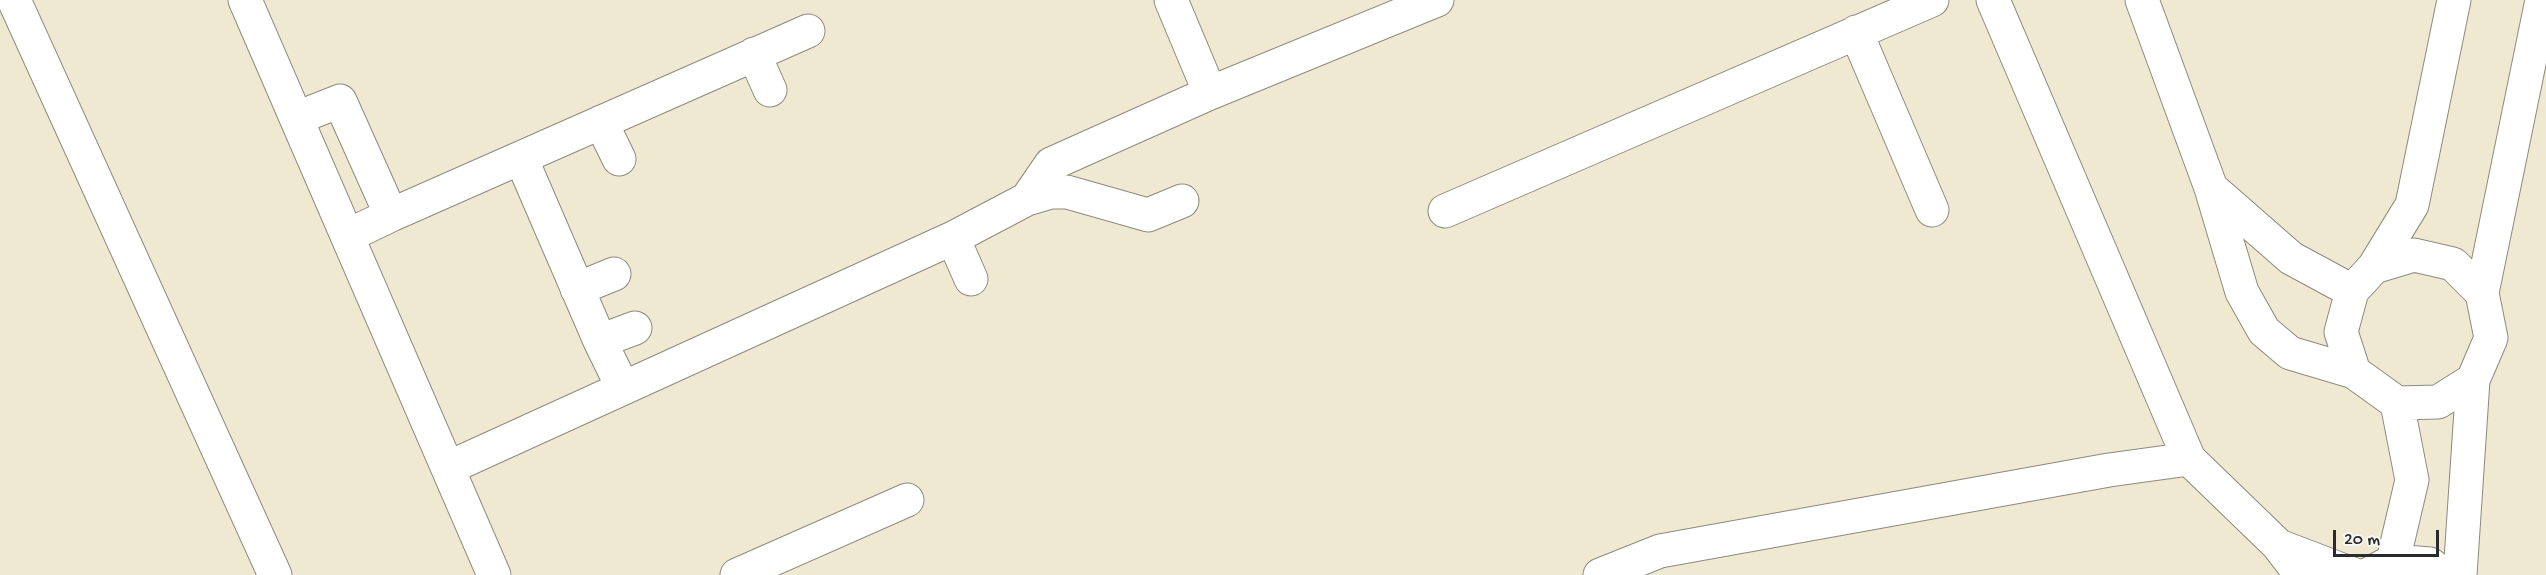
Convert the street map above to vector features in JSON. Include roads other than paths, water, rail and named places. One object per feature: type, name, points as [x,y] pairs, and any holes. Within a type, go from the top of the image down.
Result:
[{"type":"lane","points":[[14,0],[275,575]]},
{"type":"lane","points":[[245,0],[494,575]]},
{"type":"lane","points":[[1171,0],[1210,93]]},
{"type":"lane","points":[[1445,211],[1932,0]]},
{"type":"lane","points":[[1993,0],[2189,459],[2278,545],[2301,575]]},
{"type":"lane","points":[[2142,0],[2211,188],[2242,292],[2264,331],[2290,353],[2354,372],[2397,403],[2438,402],[2473,380]]},
{"type":"lane","points":[[2354,372],[2341,332],[2352,291],[2374,267],[2412,206],[2454,0]]},
{"type":"lane","points":[[2460,575],[2473,380],[2491,338],[2482,293],[2542,0]]},
{"type":"lane","points":[[1027,199],[1051,164],[1419,4]]},
{"type":"lane","points":[[347,236],[808,31]]},
{"type":"lane","points":[[1856,32],[1932,210]]},
{"type":"lane","points":[[754,54],[770,90]]},
{"type":"lane","points":[[297,118],[340,101],[391,215]]},
{"type":"lane","points":[[602,122],[619,159]]},
{"type":"lane","points":[[521,158],[577,290],[623,388]]},
{"type":"lane","points":[[2211,188],[2291,258],[2352,291]]},
{"type":"lane","points":[[448,468],[953,238],[1027,199],[1051,192],[1067,192],[1148,215],[1182,201]]},
{"type":"lane","points":[[953,238],[971,279]]},
{"type":"lane","points":[[2374,267],[2414,255],[2433,259],[2453,264],[2482,293]]},
{"type":"lane","points":[[577,290],[614,274]]},
{"type":"lane","points":[[600,341],[635,328]]},
{"type":"lane","points":[[2397,403],[2412,480],[2380,568],[2430,564],[2443,575]]},
{"type":"lane","points":[[1600,575],[1660,551],[2109,470],[2189,459]]},
{"type":"lane","points":[[738,575],[907,500]]},
{"type":"lane","points":[[2278,545],[2355,575]]}]
